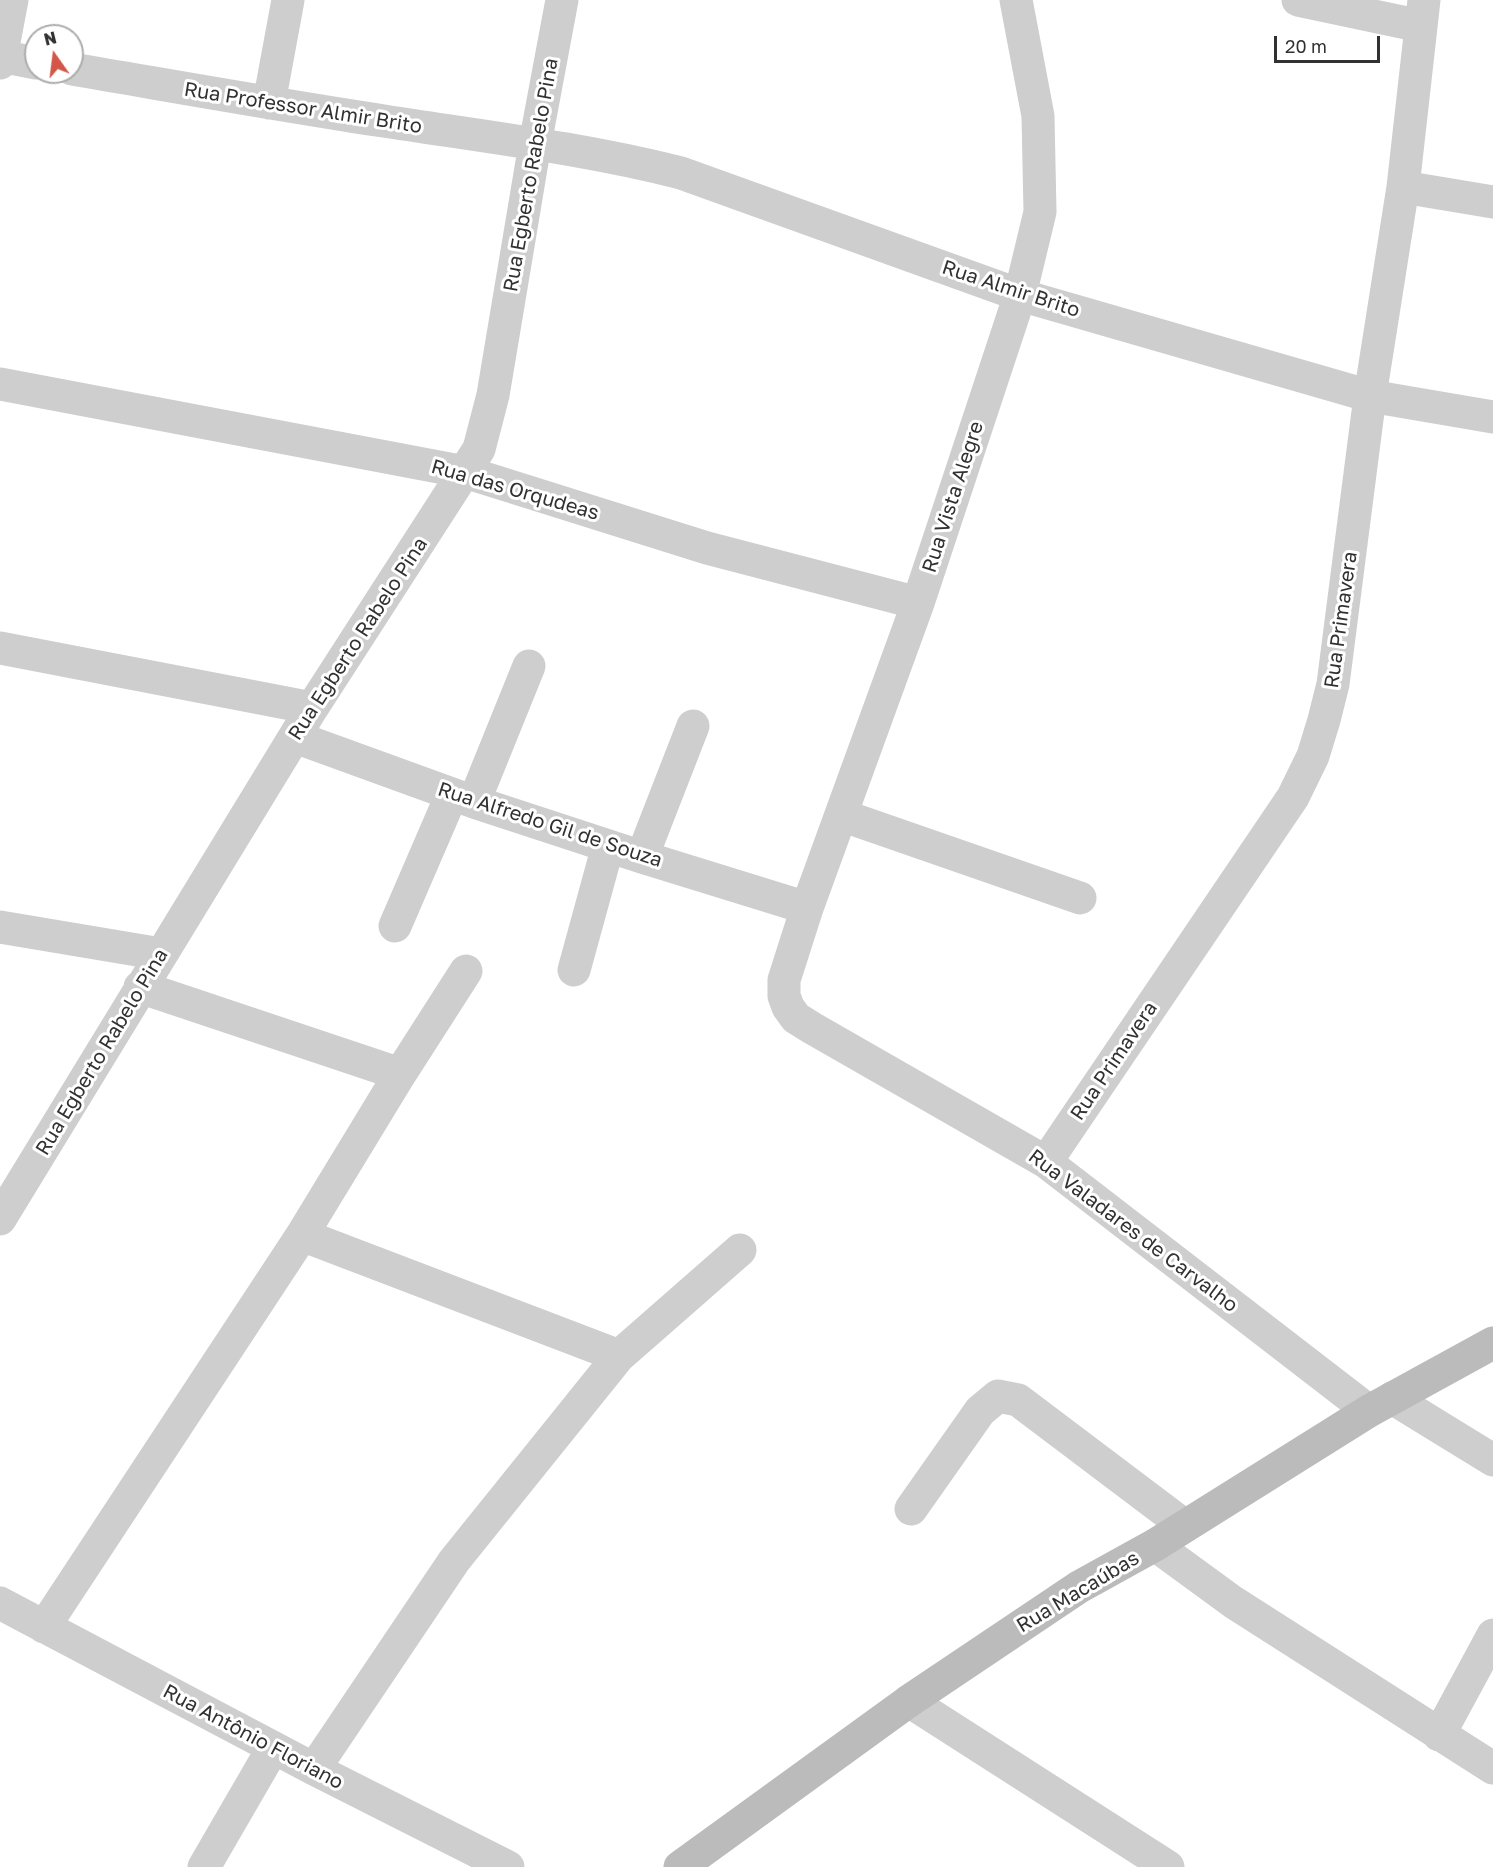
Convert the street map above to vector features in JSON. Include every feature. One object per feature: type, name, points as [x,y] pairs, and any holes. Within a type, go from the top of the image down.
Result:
[{"type":"street","points":[[12,0],[0,59],[24,62]]},
{"type":"street","points":[[269,103],[288,0]]},
{"type":"street","name":"Rua Egberto Rabelo Pina","points":[[0,1219],[312,708],[479,449],[494,395],[535,144],[562,0]]},
{"type":"street","name":"Rua Vista Alegre","points":[[784,980],[807,908],[918,603],[1020,295],[1040,212],[1038,117],[1016,0]]},
{"type":"street","points":[[1298,0],[1423,13]]},
{"type":"street","name":"Rua Primavera","points":[[1046,1162],[1293,797],[1313,756],[1333,684],[1370,396],[1402,187],[1423,13]]},
{"type":"street","name":"Rua Professor Almir Brito","points":[[84,71],[269,103],[535,144]]},
{"type":"street","name":"Rua Almir Brito","points":[[535,144],[633,161],[681,173],[1020,295],[1370,396],[1493,417]]},
{"type":"street","points":[[1402,187],[1493,202]]},
{"type":"street","name":"Rua das Orqudeas","points":[[0,384],[465,472],[707,548],[918,603]]},
{"type":"street","points":[[0,648],[312,708]]},
{"type":"street","points":[[395,926],[463,798],[529,666]]},
{"type":"street","points":[[642,857],[693,726]]},
{"type":"street","name":"Rua Alfredo Gil de Souza","points":[[295,737],[463,798],[807,908]]},
{"type":"street","points":[[841,815],[1080,898]]},
{"type":"street","points":[[574,970],[608,846]]},
{"type":"street","points":[[0,927],[161,954]]},
{"type":"street","points":[[44,1627],[302,1235],[466,971]]},
{"type":"street","name":"Rua Valadares de Carvalho","points":[[784,980],[784,996],[796,1018],[1046,1162],[1381,1405],[1493,1460]]},
{"type":"street","points":[[140,987],[400,1074]]},
{"type":"street","points":[[302,1235],[619,1356]]},
{"type":"street","points":[[314,1769],[454,1561],[619,1356],[740,1250]]},
{"type":"street","name":"Rua Macaúbas","points":[[681,1867],[909,1701],[1080,1587],[1155,1545],[1381,1405],[1493,1342]]},
{"type":"street","points":[[911,1509],[980,1411],[998,1396],[1018,1400],[1185,1526]]},
{"type":"street","points":[[1155,1545],[1233,1602],[1493,1768]]},
{"type":"street","name":"Rua Antônio Floriano","points":[[0,1603],[273,1748],[508,1867]]},
{"type":"street","points":[[1439,1735],[1493,1635]]},
{"type":"street","points":[[909,1701],[1168,1867]]},
{"type":"street","points":[[204,1867],[273,1748]]}]
